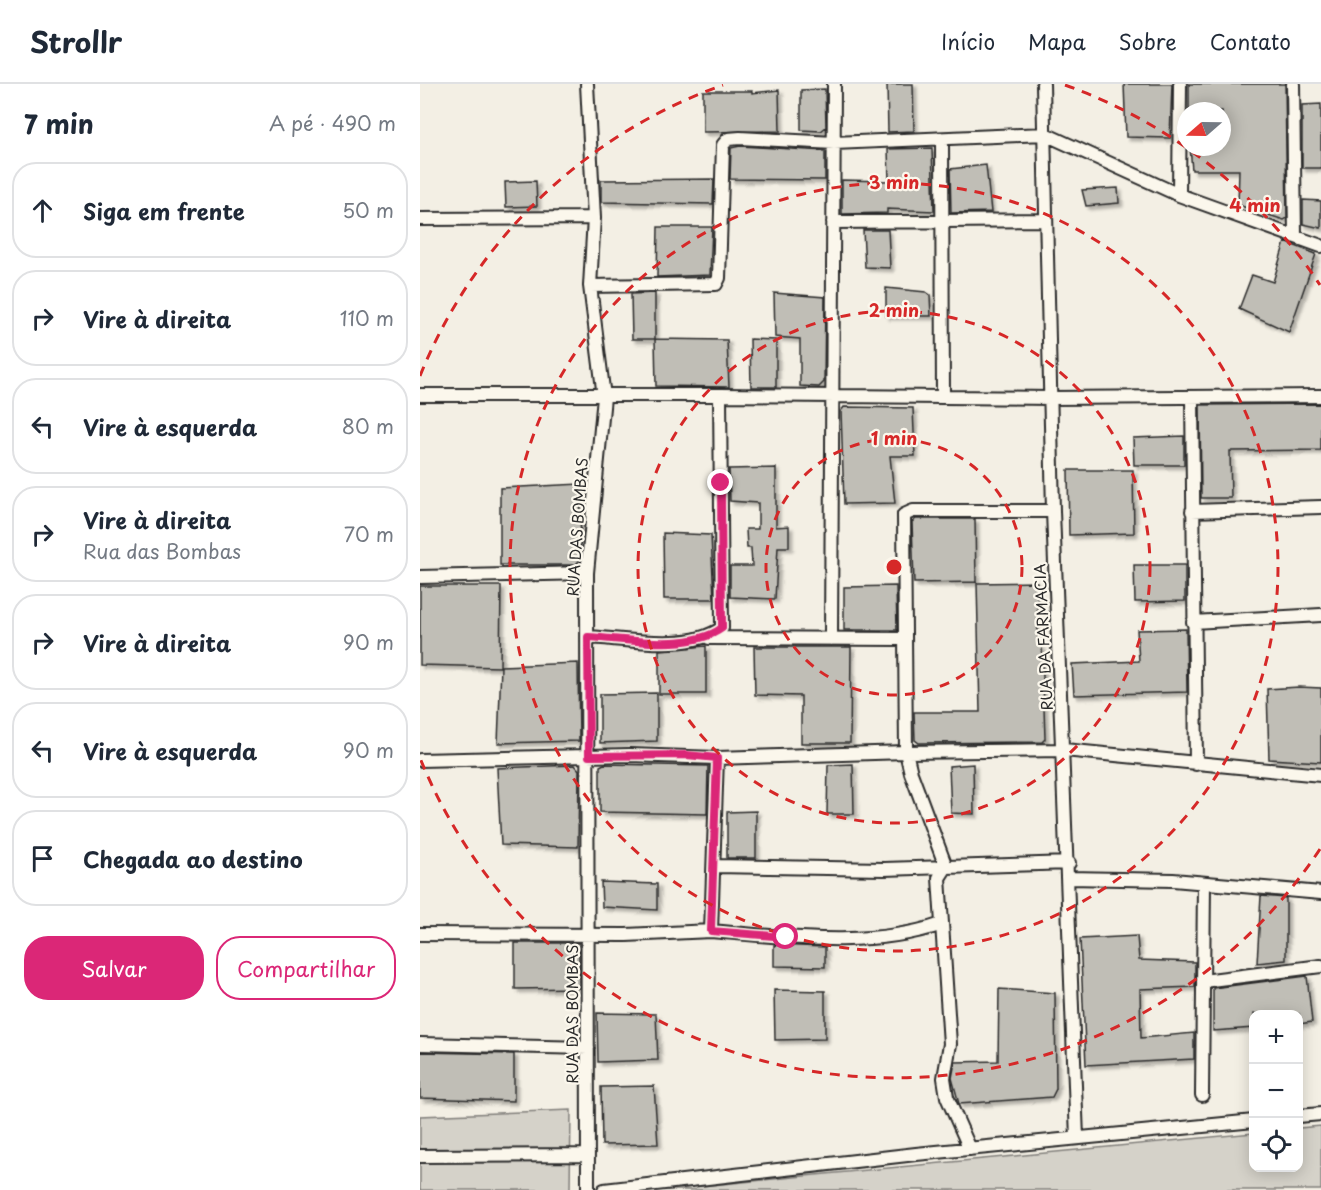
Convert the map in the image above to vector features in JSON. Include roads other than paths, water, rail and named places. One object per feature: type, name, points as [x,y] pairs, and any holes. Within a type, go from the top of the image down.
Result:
[{"type":"street","name":"RUA DAS BOMBAS","points":[[587,84],[594,218],[590,286],[604,397],[587,573],[588,1190]]},
{"type":"street","points":[[831,639],[834,84]]},
{"type":"street","name":"RUA DA FARMACIA","points":[[1043,84],[1053,511],[1069,863],[1077,1138]]},
{"type":"street","points":[[1179,195],[1180,84]]},
{"type":"street","points":[[1293,84],[1295,236]]},
{"type":"street","points":[[590,286],[716,284],[719,278],[723,145],[728,139],[834,143],[1045,134],[1179,195],[1321,246]]},
{"type":"street","points":[[942,140],[943,397]]},
{"type":"street","points":[[420,219],[594,218]]},
{"type":"street","points":[[833,222],[1045,220]]},
{"type":"street","points":[[420,395],[604,397],[679,393],[1051,398],[1321,396]]},
{"type":"street","points":[[709,638],[722,628],[720,395]]},
{"type":"street","points":[[1192,397],[1196,764]]},
{"type":"street","points":[[1192,512],[1321,507]]},
{"type":"street","points":[[946,867],[911,774],[906,752],[904,515],[913,511],[1053,511]]},
{"type":"street","points":[[420,577],[587,573]]},
{"type":"street","points":[[1193,622],[1321,615]]},
{"type":"street","points":[[588,637],[686,642],[709,638],[904,639]]},
{"type":"street","points":[[420,760],[687,755],[717,758],[1064,750],[1321,774]]},
{"type":"street","points":[[711,931],[717,758]]},
{"type":"street","points":[[715,866],[946,867],[1069,863]]},
{"type":"street","points":[[946,867],[939,878],[950,1044],[945,1078],[947,1097],[970,1149]]},
{"type":"street","points":[[1069,878],[1204,883],[1321,893]]},
{"type":"street","points":[[1202,1095],[1204,883]]},
{"type":"street","points":[[420,934],[588,935],[711,931],[839,938],[892,934],[942,924]]},
{"type":"street","points":[[1203,981],[1321,966]]},
{"type":"street","points":[[420,1044],[588,1048]]},
{"type":"street","points":[[1303,1116],[1321,1114]]},
{"type":"street","points":[[604,1190],[970,1149],[1249,1121]]},
{"type":"street","points":[[420,1156],[588,1155]]}]
